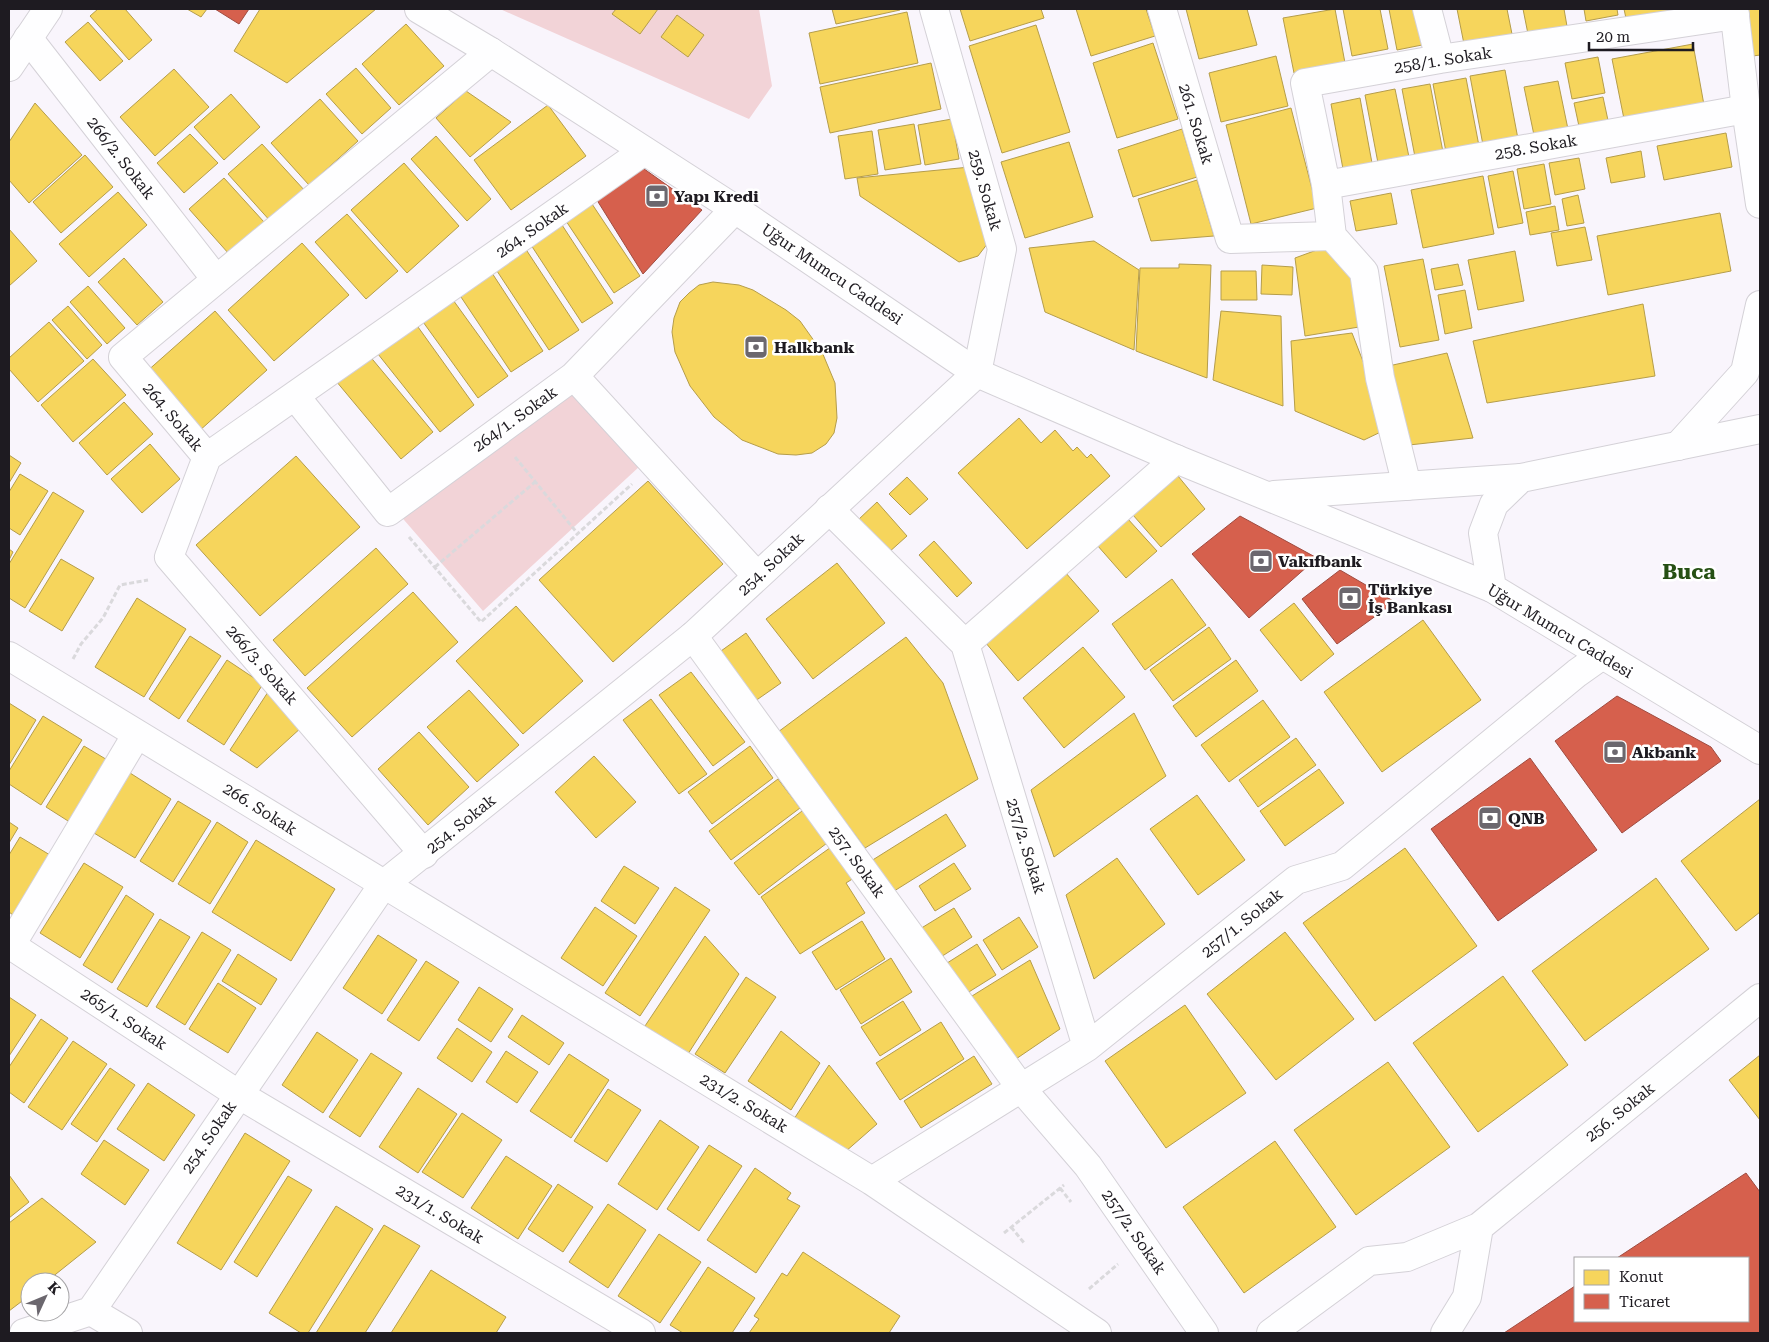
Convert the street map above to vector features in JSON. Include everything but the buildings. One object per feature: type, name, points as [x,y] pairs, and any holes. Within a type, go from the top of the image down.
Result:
[{"type":"street","points":[[16,51],[48,9]]},
{"type":"street","name":"Uğur Mumcu Caddesi","points":[[419,9],[491,52],[735,209],[977,373],[1176,459],[1492,588],[1601,656],[1760,750]]},
{"type":"street","name":"259. Sokak","points":[[934,9],[1002,249],[977,373]]},
{"type":"street","name":"261. Sokak","points":[[1162,9],[1230,239],[1332,236]]},
{"type":"street","points":[[1427,9],[1440,59]]},
{"type":"street","points":[[1734,12],[1760,204]]},
{"type":"street","name":"258/1. Sokak","points":[[1332,236],[1326,185],[1305,83],[1440,59],[1734,12]]},
{"type":"street","name":"266/2. Sokak","points":[[16,51],[215,278]]},
{"type":"street","name":"264. Sokak","points":[[491,52],[215,278],[123,357],[207,457],[644,151]]},
{"type":"street","name":"258. Sokak","points":[[1326,185],[1746,109]]},
{"type":"street","name":"264/1. Sokak","points":[[388,512],[574,376],[735,209]]},
{"type":"street","points":[[1332,236],[1364,272],[1380,378],[1407,486]]},
{"type":"street","points":[[1678,446],[1745,372],[1760,305]]},
{"type":"street","name":"254. Sokak","points":[[91,1311],[383,885],[424,854],[693,636],[977,373]]},
{"type":"street","points":[[574,376],[757,576]]},
{"type":"street","points":[[295,396],[388,512]]},
{"type":"street","name":"Uğur Mumcu Caddesi","points":[[1267,496],[1521,478],[1760,429]]},
{"type":"street","name":"266/3. Sokak","points":[[207,457],[169,557],[424,854]]},
{"type":"street","points":[[965,644],[1176,459]]},
{"type":"street","points":[[1492,588],[1483,533],[1494,504],[1521,478]]},
{"type":"street","name":"257/2. Sokak","points":[[829,509],[965,644],[1086,1047]]},
{"type":"street","name":"257. Sokak","points":[[693,636],[1021,1088]]},
{"type":"street","name":"266. Sokak","points":[[9,656],[383,885]]},
{"type":"street","name":"257/1. Sokak","points":[[872,1181],[1086,1047],[1296,880],[1342,866],[1570,679],[1601,656]]},
{"type":"street","points":[[10,945],[137,734]]},
{"type":"street","name":"231/2. Sokak","points":[[383,885],[872,1181],[1097,1333]]},
{"type":"street","name":"265/1. Sokak","points":[[10,945],[238,1094]]},
{"type":"street","name":"256. Sokak","points":[[1271,1333],[1369,1262],[1407,1257],[1480,1227],[1760,998]]},
{"type":"street","name":"257/2. Sokak","points":[[1021,1088],[1088,1166],[1204,1333]]},
{"type":"street","name":"231/1. Sokak","points":[[238,1094],[641,1333]]},
{"type":"street","points":[[1445,1333],[1467,1297],[1480,1227]]},
{"type":"street","points":[[24,1333],[91,1311],[128,1333]]},
{"type":"path","points":[[495,434],[578,534]]},
{"type":"path","points":[[388,512],[481,622],[654,464]]},
{"type":"path","points":[[435,567],[535,482]]},
{"type":"path","points":[[60,687],[81,644],[103,618],[120,585],[146,581],[179,568]]},
{"type":"path","points":[[978,1253],[1088,1166]]},
{"type":"path","points":[[1063,1310],[1142,1245]]},
{"type":"shaded area","points":[[500,9],[759,9],[772,86],[749,119]]},
{"type":"shaded area","points":[[572,389],[640,466],[483,611],[398,513]]},
{"type":"place","name":"Yapı Kredi","points":[[657,196]]},
{"type":"place","name":"Halkbank","points":[[756,347]]},
{"type":"place","name":"Vakıfbank","points":[[1261,561]]},
{"type":"place","name":"Türkiye İş Bankası","points":[[1350,598]]},
{"type":"place","name":"Akbank","points":[[1615,752]]},
{"type":"place","name":"QNB","points":[[1490,818]]},
{"type":"district","name":"Buca","points":[[1689,572]]}]
